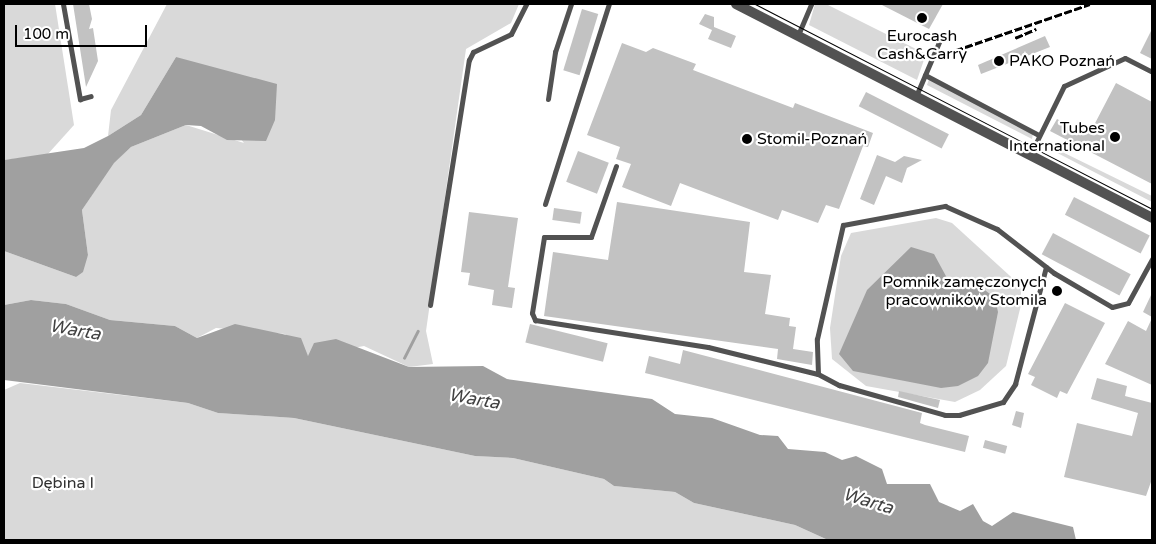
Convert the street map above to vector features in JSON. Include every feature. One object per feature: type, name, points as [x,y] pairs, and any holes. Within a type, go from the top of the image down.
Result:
[{"type":"street","points":[[736,4],[1152,218]]},
{"type":"lane","points":[[64,4],[80,98],[91,96]]},
{"type":"lane","points":[[430,305],[469,60],[473,52],[511,34],[526,4]]},
{"type":"lane","points":[[548,99],[555,52],[570,4]]},
{"type":"lane","points":[[545,204],[609,4]]},
{"type":"lane","points":[[798,36],[811,4]]},
{"type":"lane","points":[[916,97],[939,42]]},
{"type":"lane","points":[[1030,155],[1064,86],[1125,58],[1152,72]]},
{"type":"lane","points":[[925,75],[1039,135]]},
{"type":"lane","points":[[616,166],[591,237],[544,237],[532,313],[535,320],[708,347],[818,374],[838,385],[945,415],[1003,402],[1015,384],[1046,267]]},
{"type":"lane","points":[[818,374],[818,339],[843,225],[945,206],[997,229],[1046,267],[1112,307],[1121,308],[1128,303],[1152,259]]},
{"type":"green space","points":[[4,4],[55,4],[74,125],[47,155],[4,160]]},
{"type":"green space","points":[[167,4],[519,4],[511,23],[466,49],[426,331],[433,364],[409,367],[364,346],[308,356],[285,334],[216,328],[197,338],[175,326],[110,320],[66,304],[31,300],[4,305],[4,251],[76,277],[88,255],[82,210],[113,163],[131,147],[186,125],[244,143],[176,57],[141,115],[108,136],[111,110]]},
{"type":"green space","points":[[815,4],[826,4],[926,54],[917,80],[809,25]]},
{"type":"green space","points":[[929,79],[1033,134],[1032,139],[927,85]]},
{"type":"green space","points":[[1044,143],[1152,196],[1152,202],[1040,144]]},
{"type":"green space","points":[[936,218],[952,223],[1021,286],[1021,305],[1006,366],[980,390],[955,402],[866,386],[832,359],[830,328],[841,256],[851,233]]},
{"type":"green space","name":"Dębina I","points":[[20,383],[188,403],[218,413],[294,418],[475,456],[513,458],[604,479],[614,486],[675,492],[694,503],[795,525],[828,540],[4,540],[4,390]]},
{"type":"water","points":[[176,57],[277,84],[275,120],[266,141],[227,140],[201,126],[186,125],[131,147],[114,163],[82,210],[88,255],[83,272],[76,277],[4,251],[4,160],[84,148],[108,136],[141,115]]},
{"type":"water","points":[[911,247],[934,254],[947,278],[976,283],[995,298],[998,312],[988,363],[978,376],[958,386],[941,388],[853,371],[839,354],[867,290]]},
{"type":"water","name":"Warta","points":[[31,300],[66,304],[110,320],[175,326],[197,338],[235,324],[301,338],[308,356],[314,343],[336,339],[409,367],[483,366],[507,379],[652,399],[675,414],[712,418],[760,435],[778,436],[788,449],[825,452],[842,460],[856,456],[882,469],[887,484],[930,484],[939,502],[960,511],[973,504],[983,521],[992,526],[1013,512],[1073,527],[1076,540],[828,540],[795,525],[694,503],[675,492],[614,486],[604,479],[513,458],[475,456],[294,418],[218,413],[188,403],[4,380],[4,305]]},
{"type":"building","points":[[73,4],[89,4],[92,19],[89,29],[93,28],[98,61],[86,87]]},
{"type":"building","name":"Eurocash Cash&Carry","points":[[880,4],[943,4],[929,29]]},
{"type":"building","points":[[582,9],[598,14],[580,75],[563,70]]},
{"type":"building","points":[[705,14],[714,17],[714,27],[736,36],[731,48],[708,39],[712,30],[699,24]]},
{"type":"building","points":[[1152,29],[1152,59],[1140,53]]},
{"type":"building","name":"PAKO Poznań","points":[[1045,36],[1050,47],[981,74],[978,65]]},
{"type":"building","name":"Stomil-Poznań","points":[[622,43],[646,52],[653,48],[696,64],[693,70],[793,108],[795,103],[873,133],[868,147],[863,146],[839,209],[826,205],[818,223],[782,210],[778,220],[680,183],[671,206],[622,187],[631,164],[616,159],[620,147],[587,135]]},
{"type":"building","name":"Tubes International","points":[[1116,83],[1152,102],[1152,184],[1050,131],[1057,119],[1080,131],[1084,124],[1092,129]]},
{"type":"building","points":[[866,92],[949,134],[942,148],[859,106]]},
{"type":"building","points":[[578,151],[609,163],[597,194],[566,182]]},
{"type":"building","points":[[877,155],[895,162],[904,156],[922,160],[907,168],[902,183],[886,176],[874,205],[860,199]]},
{"type":"building","points":[[1074,197],[1150,236],[1141,253],[1065,215]]},
{"type":"building","points":[[617,202],[750,222],[744,272],[771,275],[765,314],[790,318],[789,326],[796,327],[793,349],[813,352],[812,365],[777,359],[778,349],[544,316],[553,252],[608,260]]},
{"type":"building","points":[[554,208],[582,212],[580,224],[552,220]]},
{"type":"building","points":[[469,212],[518,218],[508,287],[515,288],[512,308],[492,305],[494,290],[468,285],[470,273],[461,272]]},
{"type":"building","points":[[1053,233],[1131,274],[1119,296],[1042,254]]},
{"type":"building","points":[[1152,293],[1152,317],[1143,312]]},
{"type":"building","points":[[1065,303],[1105,323],[1067,394],[1060,391],[1057,398],[1031,385],[1035,377],[1028,374]]},
{"type":"building","points":[[1152,318],[1152,385],[1105,364],[1128,321],[1146,331]]},
{"type":"building","points":[[530,324],[608,343],[603,362],[525,342]]},
{"type":"building","points":[[683,350],[922,413],[920,423],[969,436],[965,452],[645,373],[649,356],[680,364]]},
{"type":"building","points":[[1097,378],[1127,386],[1125,396],[1152,403],[1152,479],[1146,496],[1064,477],[1077,423],[1132,436],[1138,413],[1091,399]]},
{"type":"building","points":[[899,391],[940,400],[938,408],[898,397]]},
{"type":"building","points":[[1016,411],[1024,413],[1021,428],[1012,425]]},
{"type":"building","points":[[985,440],[1007,446],[1005,454],[983,448]]},
{"type":"waterway","points":[[404,358],[418,331]]},
{"type":"tram line","points":[[755,4],[1152,209]]},
{"type":"railway","points":[[945,54],[1090,4]]},
{"type":"railway","points":[[1015,38],[1036,29]]},
{"type":"place","name":"Eurocash Cash&Carry","points":[[922,18]]},
{"type":"place","name":"PAKO Poznań","points":[[999,61]]},
{"type":"place","name":"Tubes International","points":[[1115,137]]},
{"type":"place","name":"Stomil-Poznań","points":[[747,139]]},
{"type":"place","name":"Pomnik zamęczonych pracowników Stomila","points":[[1057,291]]}]
